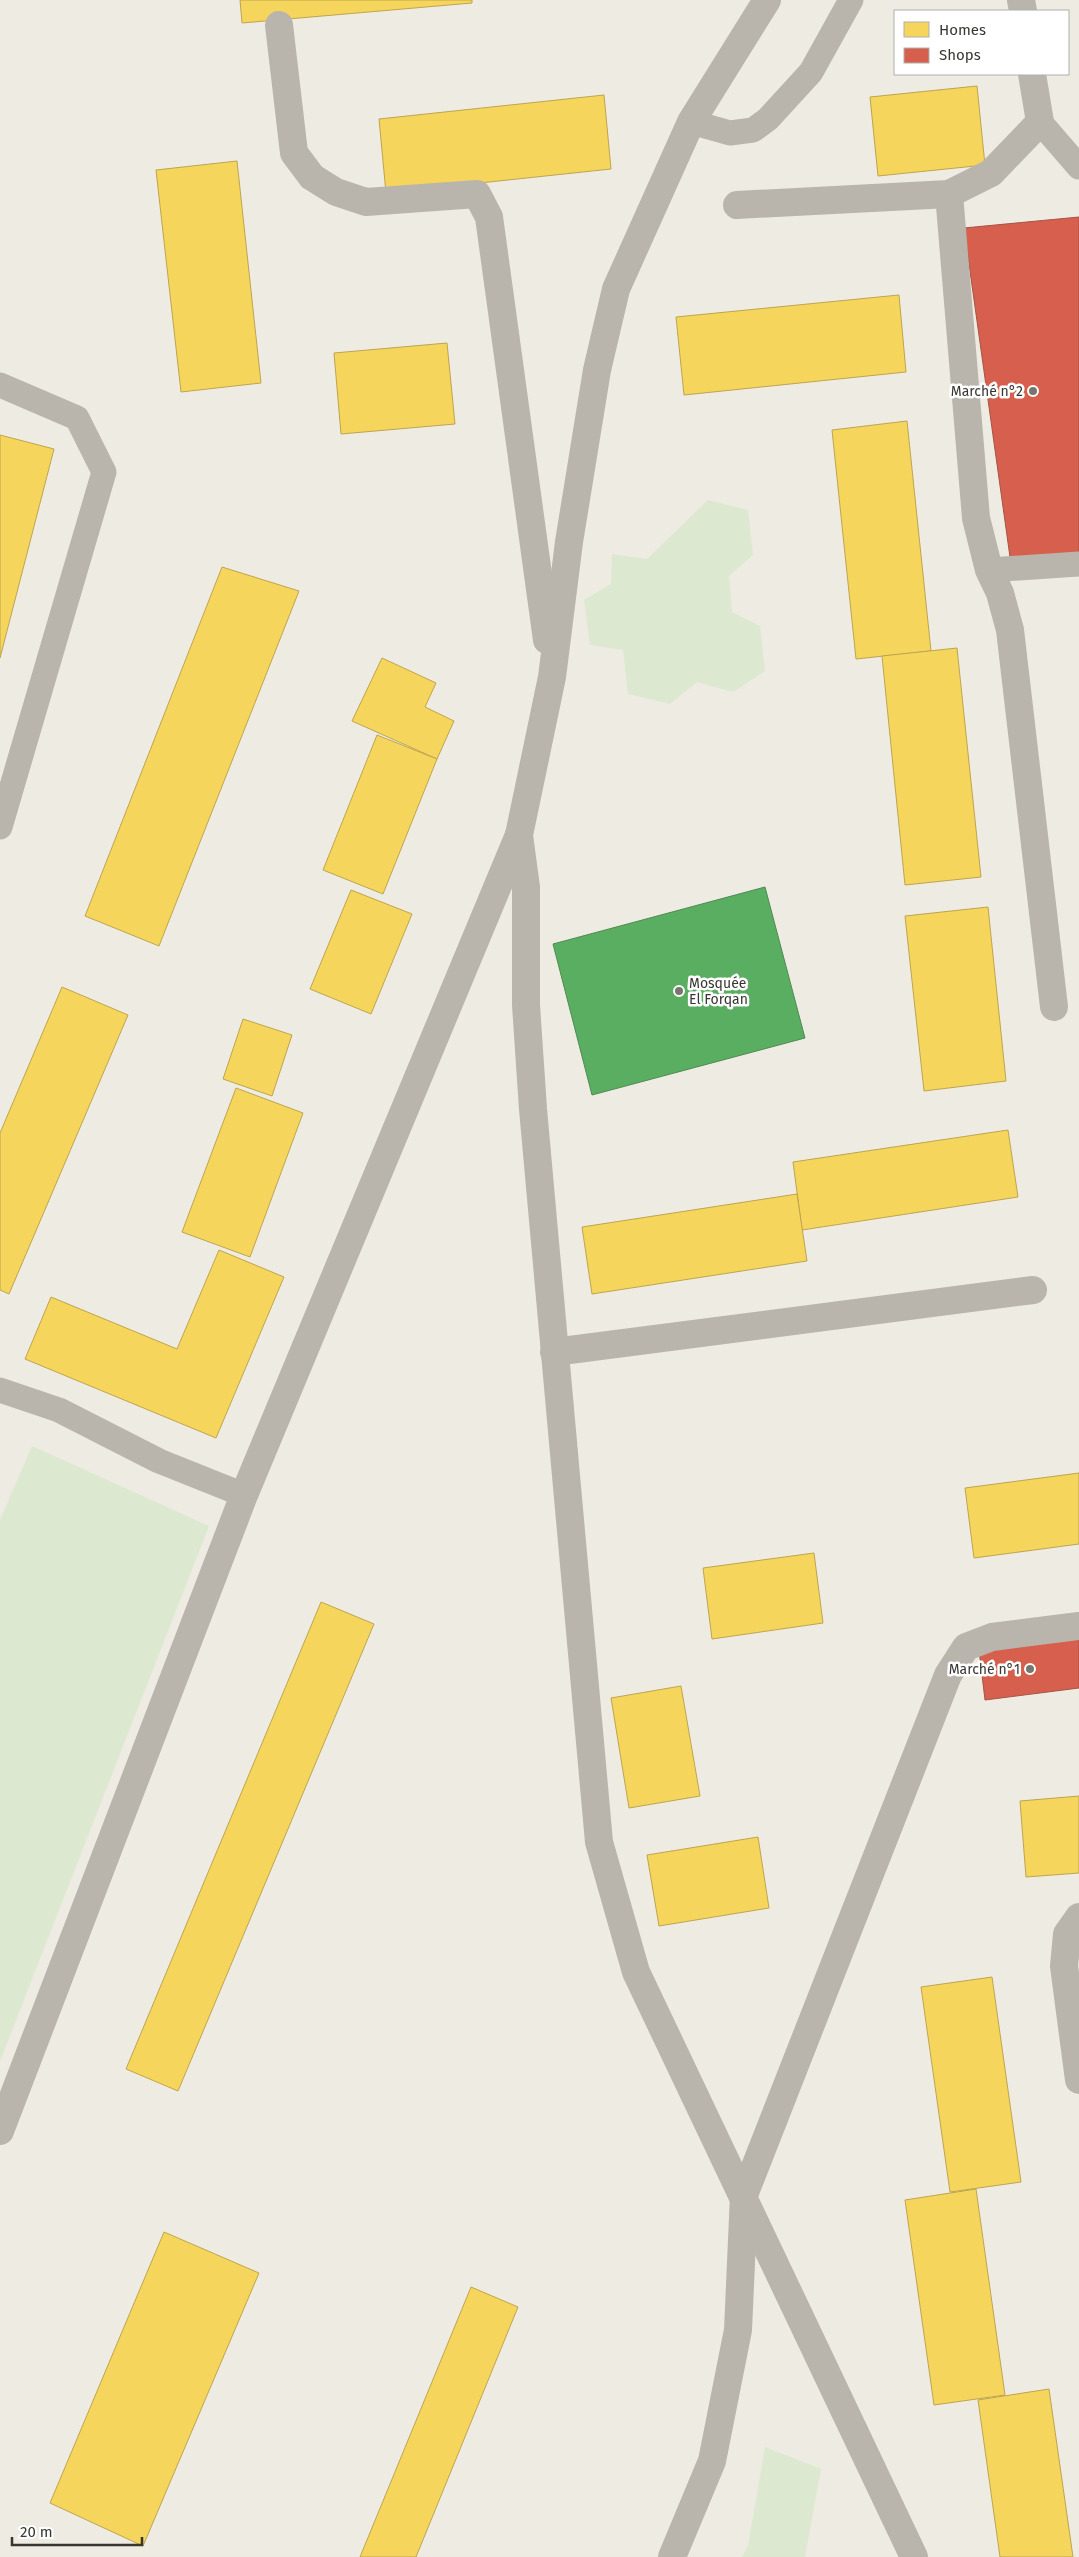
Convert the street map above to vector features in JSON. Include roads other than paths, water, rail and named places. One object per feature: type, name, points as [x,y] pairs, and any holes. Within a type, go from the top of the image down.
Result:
[{"type":"street","points":[[0,2131],[244,1495],[520,835],[552,677],[574,513],[597,370],[616,289],[691,122],[767,0]]},
{"type":"street","points":[[279,25],[294,153],[312,177],[336,192],[366,202],[477,194],[489,217],[552,677]]},
{"type":"street","points":[[737,205],[948,194],[991,174],[1040,122],[1032,75]]},
{"type":"street","points":[[948,194],[976,518],[989,570],[1000,593],[1010,630],[1054,1006]]},
{"type":"street","points":[[520,835],[526,887],[526,1005],[533,1108],[599,1842],[636,1972],[744,2195],[914,2557]]},
{"type":"street","points":[[554,1352],[1033,1290]]},
{"type":"street","points":[[672,2557],[712,2461],[738,2330],[744,2195],[948,1675],[966,1648],[992,1637],[1079,1626]]},
{"type":"street","points":[[1079,1918],[1067,1934],[1064,1966],[1079,2080]]},
{"type":"lane","points":[[691,122],[730,133],[753,130],[768,119],[811,72],[851,0]]},
{"type":"lane","points":[[1040,122],[1079,167]]},
{"type":"lane","points":[[0,386],[77,418],[104,472],[0,827]]},
{"type":"lane","points":[[989,570],[1079,564]]},
{"type":"lane","points":[[0,1390],[59,1410],[159,1461],[244,1495]]},
{"type":"place","name":"Marché n°2","points":[[1033,391]]},
{"type":"place","name":"Mosquée El Forqan","points":[[679,991]]},
{"type":"place","name":"Marché n°1","points":[[1030,1669]]}]
